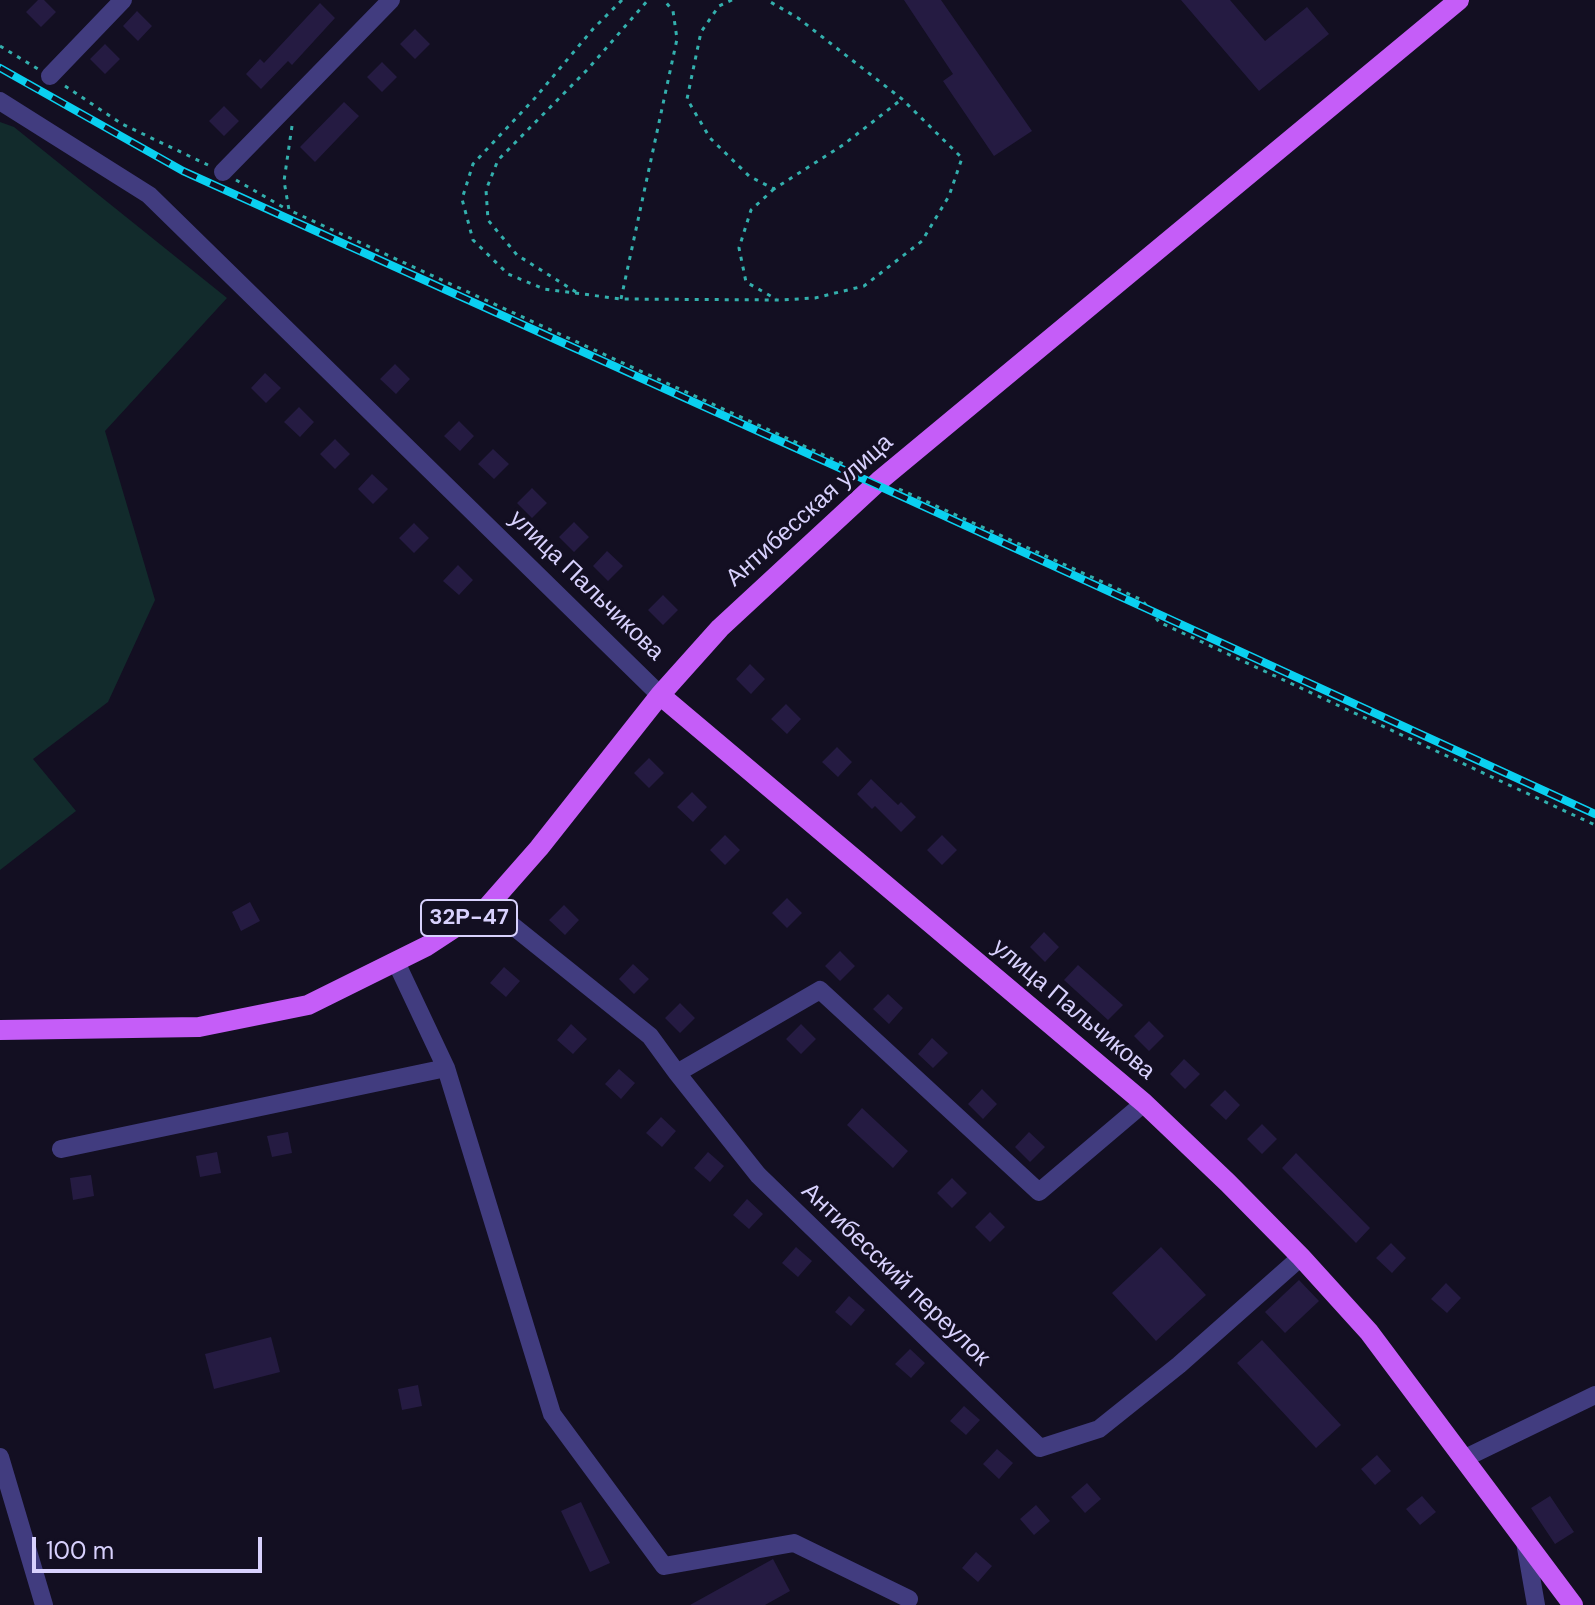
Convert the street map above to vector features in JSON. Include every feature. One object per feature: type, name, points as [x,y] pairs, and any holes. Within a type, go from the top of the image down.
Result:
[{"type":"main road","name":"Антибесская улица","points":[[0,1030],[199,1027],[308,1005],[427,946],[488,906],[539,848],[660,695],[720,628],[879,481],[1459,0]]},
{"type":"main road","name":"улица Пальчикова","points":[[660,695],[1144,1103],[1228,1183],[1369,1332],[1573,1605]]},
{"type":"street","points":[[50,76],[123,0]]},
{"type":"street","points":[[223,172],[391,0]]},
{"type":"street","name":"улица Пальчикова","points":[[0,101],[149,195],[660,695]]},
{"type":"street","name":"Антибесский переулок","points":[[488,906],[650,1036],[758,1175],[1040,1448],[1099,1429],[1179,1365],[1301,1257]]},
{"type":"street","points":[[396,962],[446,1068],[552,1414],[664,1566],[794,1543],[909,1599]]},
{"type":"street","name":"улица Пальчикова","points":[[677,1073],[820,990],[1039,1192],[1144,1103]]},
{"type":"street","points":[[61,1149],[446,1068]]},
{"type":"street","points":[[1463,1459],[1595,1395]]},
{"type":"street","points":[[0,1457],[44,1605]]},
{"type":"street","name":"улица Пальчикова","points":[[1525,1542],[1536,1605]]},
{"type":"path","points":[[622,0],[473,164],[462,199],[473,240],[508,274],[544,289],[621,299],[780,300],[815,298],[864,286],[922,241],[949,196],[962,158],[902,99],[798,18],[767,0]]},
{"type":"path","points":[[579,294],[517,255],[488,220],[486,190],[498,160],[588,69],[648,0]]},
{"type":"path","points":[[621,299],[677,39],[673,11],[664,0]]},
{"type":"path","points":[[732,0],[719,6],[701,32],[687,99],[710,138],[749,176],[774,189]]},
{"type":"path","points":[[0,46],[122,124],[223,172],[289,210]]},
{"type":"path","points":[[780,300],[746,282],[739,248],[751,210],[774,189],[843,145],[902,99]]},
{"type":"green space","points":[[0,122],[14,127],[227,298],[105,431],[155,600],[108,702],[33,759],[76,811],[0,870]]},
{"type":"building","points":[[38,0],[44,0],[56,12],[41,27],[26,12]]},
{"type":"building","points":[[904,0],[941,0],[1032,131],[994,156],[943,81],[953,74]]},
{"type":"building","points":[[1181,0],[1230,0],[1265,41],[1307,7],[1329,34],[1259,91]]},
{"type":"building","points":[[320,3],[335,18],[292,65],[288,61],[261,89],[246,74],[260,59],[264,63]]},
{"type":"building","points":[[137,11],[152,26],[138,41],[123,26]]},
{"type":"building","points":[[415,29],[430,44],[415,59],[400,44]]},
{"type":"building","points":[[105,44],[120,59],[105,74],[90,59]]},
{"type":"building","points":[[382,62],[397,77],[382,92],[367,77]]},
{"type":"building","points":[[344,102],[359,116],[315,162],[300,147]]},
{"type":"building","points":[[224,106],[239,121],[224,136],[209,121]]},
{"type":"building","points":[[395,364],[410,379],[396,394],[380,379]]},
{"type":"building","points":[[265,373],[281,388],[266,403],[251,388]]},
{"type":"building","points":[[299,407],[314,422],[300,437],[284,422]]},
{"type":"building","points":[[459,421],[474,436],[460,451],[444,436]]},
{"type":"building","points":[[335,439],[350,454],[335,469],[320,454]]},
{"type":"building","points":[[493,449],[509,464],[494,479],[478,464]]},
{"type":"building","points":[[372,474],[388,489],[373,504],[358,489]]},
{"type":"building","points":[[532,488],[547,503],[532,518],[517,503]]},
{"type":"building","points":[[574,522],[589,537],[574,552],[559,537]]},
{"type":"building","points":[[414,523],[429,538],[414,553],[399,538]]},
{"type":"building","points":[[607,551],[623,566],[608,581],[593,566]]},
{"type":"building","points":[[458,565],[473,580],[459,595],[443,581]]},
{"type":"building","points":[[663,595],[678,610],[663,625],[648,610]]},
{"type":"building","points":[[750,664],[765,679],[751,694],[736,679]]},
{"type":"building","points":[[786,704],[801,719],[787,734],[771,719]]},
{"type":"building","points":[[837,747],[852,762],[838,777],[822,762]]},
{"type":"building","points":[[649,758],[664,773],[649,788],[634,773]]},
{"type":"building","points":[[871,779],[898,805],[901,802],[916,817],[901,832],[875,806],[872,809],[857,794]]},
{"type":"building","points":[[692,792],[707,807],[693,822],[677,807]]},
{"type":"building","points":[[725,835],[740,850],[725,865],[710,850]]},
{"type":"building","points":[[942,835],[957,850],[942,865],[927,850]]},
{"type":"building","points":[[787,898],[802,913],[787,928],[772,913]]},
{"type":"building","points":[[250,902],[260,921],[241,931],[232,912]]},
{"type":"building","points":[[564,905],[579,920],[565,935],[549,920]]},
{"type":"building","points":[[1044,932],[1059,947],[1045,962],[1030,947]]},
{"type":"building","points":[[840,951],[855,966],[840,981],[825,966]]},
{"type":"building","points":[[633,964],[649,979],[634,994],[619,979]]},
{"type":"building","points":[[1078,965],[1123,1005],[1108,1020],[1064,980]]},
{"type":"building","points":[[504,967],[520,981],[506,997],[490,983]]},
{"type":"building","points":[[888,994],[903,1008],[889,1024],[873,1009]]},
{"type":"building","points":[[680,1003],[695,1018],[680,1033],[665,1018]]},
{"type":"building","points":[[1149,1021],[1164,1036],[1149,1051],[1134,1036]]},
{"type":"building","points":[[571,1024],[587,1039],[573,1054],[557,1040]]},
{"type":"building","points":[[801,1024],[816,1039],[801,1054],[786,1039]]},
{"type":"building","points":[[932,1038],[948,1053],[933,1068],[918,1054]]},
{"type":"building","points":[[1184,1059],[1200,1074],[1185,1089],[1170,1074]]},
{"type":"building","points":[[619,1069],[635,1083],[621,1099],[605,1084]]},
{"type":"building","points":[[982,1089],[997,1104],[983,1119],[968,1104]]},
{"type":"building","points":[[1225,1090],[1240,1105],[1226,1120],[1210,1105]]},
{"type":"building","points":[[862,1108],[908,1151],[893,1168],[847,1125]]},
{"type":"building","points":[[661,1117],[676,1131],[662,1147],[646,1133]]},
{"type":"building","points":[[1262,1124],[1277,1139],[1262,1154],[1247,1139]]},
{"type":"building","points":[[288,1132],[292,1153],[272,1157],[267,1136]]},
{"type":"building","points":[[1029,1132],[1045,1147],[1030,1162],[1015,1147]]},
{"type":"building","points":[[217,1152],[221,1173],[200,1177],[196,1156]]},
{"type":"building","points":[[708,1152],[724,1166],[710,1182],[694,1168]]},
{"type":"building","points":[[1296,1153],[1370,1228],[1356,1243],[1282,1168]]},
{"type":"building","points":[[91,1175],[94,1196],[73,1200],[70,1178]]},
{"type":"building","points":[[952,1178],[967,1193],[952,1208],[937,1193]]},
{"type":"building","points":[[747,1199],[763,1214],[749,1229],[733,1215]]},
{"type":"building","points":[[990,1212],[1005,1227],[990,1242],[975,1227]]},
{"type":"building","points":[[1391,1243],[1406,1258],[1392,1273],[1376,1258]]},
{"type":"building","points":[[796,1247],[812,1261],[798,1277],[782,1263]]},
{"type":"building","points":[[1161,1247],[1206,1295],[1156,1341],[1112,1293]]},
{"type":"building","points":[[1299,1280],[1319,1301],[1285,1333],[1265,1312]]},
{"type":"building","points":[[1446,1283],[1461,1298],[1447,1313],[1431,1299]]},
{"type":"building","points":[[849,1296],[865,1310],[851,1326],[835,1312]]},
{"type":"building","points":[[271,1337],[280,1372],[214,1389],[205,1354]]},
{"type":"building","points":[[1262,1340],[1341,1425],[1316,1448],[1237,1363]]},
{"type":"building","points":[[910,1349],[925,1363],[911,1378],[895,1364]]},
{"type":"building","points":[[418,1385],[422,1406],[402,1410],[398,1389]]},
{"type":"building","points":[[964,1406],[980,1420],[966,1435],[950,1421]]},
{"type":"building","points":[[997,1449],[1013,1463],[999,1479],[983,1464]]},
{"type":"building","points":[[1377,1455],[1391,1471],[1375,1485],[1361,1469]]},
{"type":"building","points":[[1087,1483],[1101,1499],[1085,1513],[1071,1497]]},
{"type":"building","points":[[1422,1496],[1436,1512],[1420,1525],[1406,1509]]},
{"type":"building","points":[[1550,1496],[1574,1532],[1555,1544],[1531,1508]]},
{"type":"building","points":[[581,1502],[610,1563],[590,1572],[561,1511]]},
{"type":"building","points":[[1036,1505],[1050,1521],[1034,1535],[1020,1519]]},
{"type":"building","points":[[976,1552],[992,1566],[978,1582],[962,1568]]},
{"type":"building","points":[[773,1559],[790,1591],[765,1605],[690,1605]]},
{"type":"railway","points":[[0,68],[183,171],[1595,814]]}]
